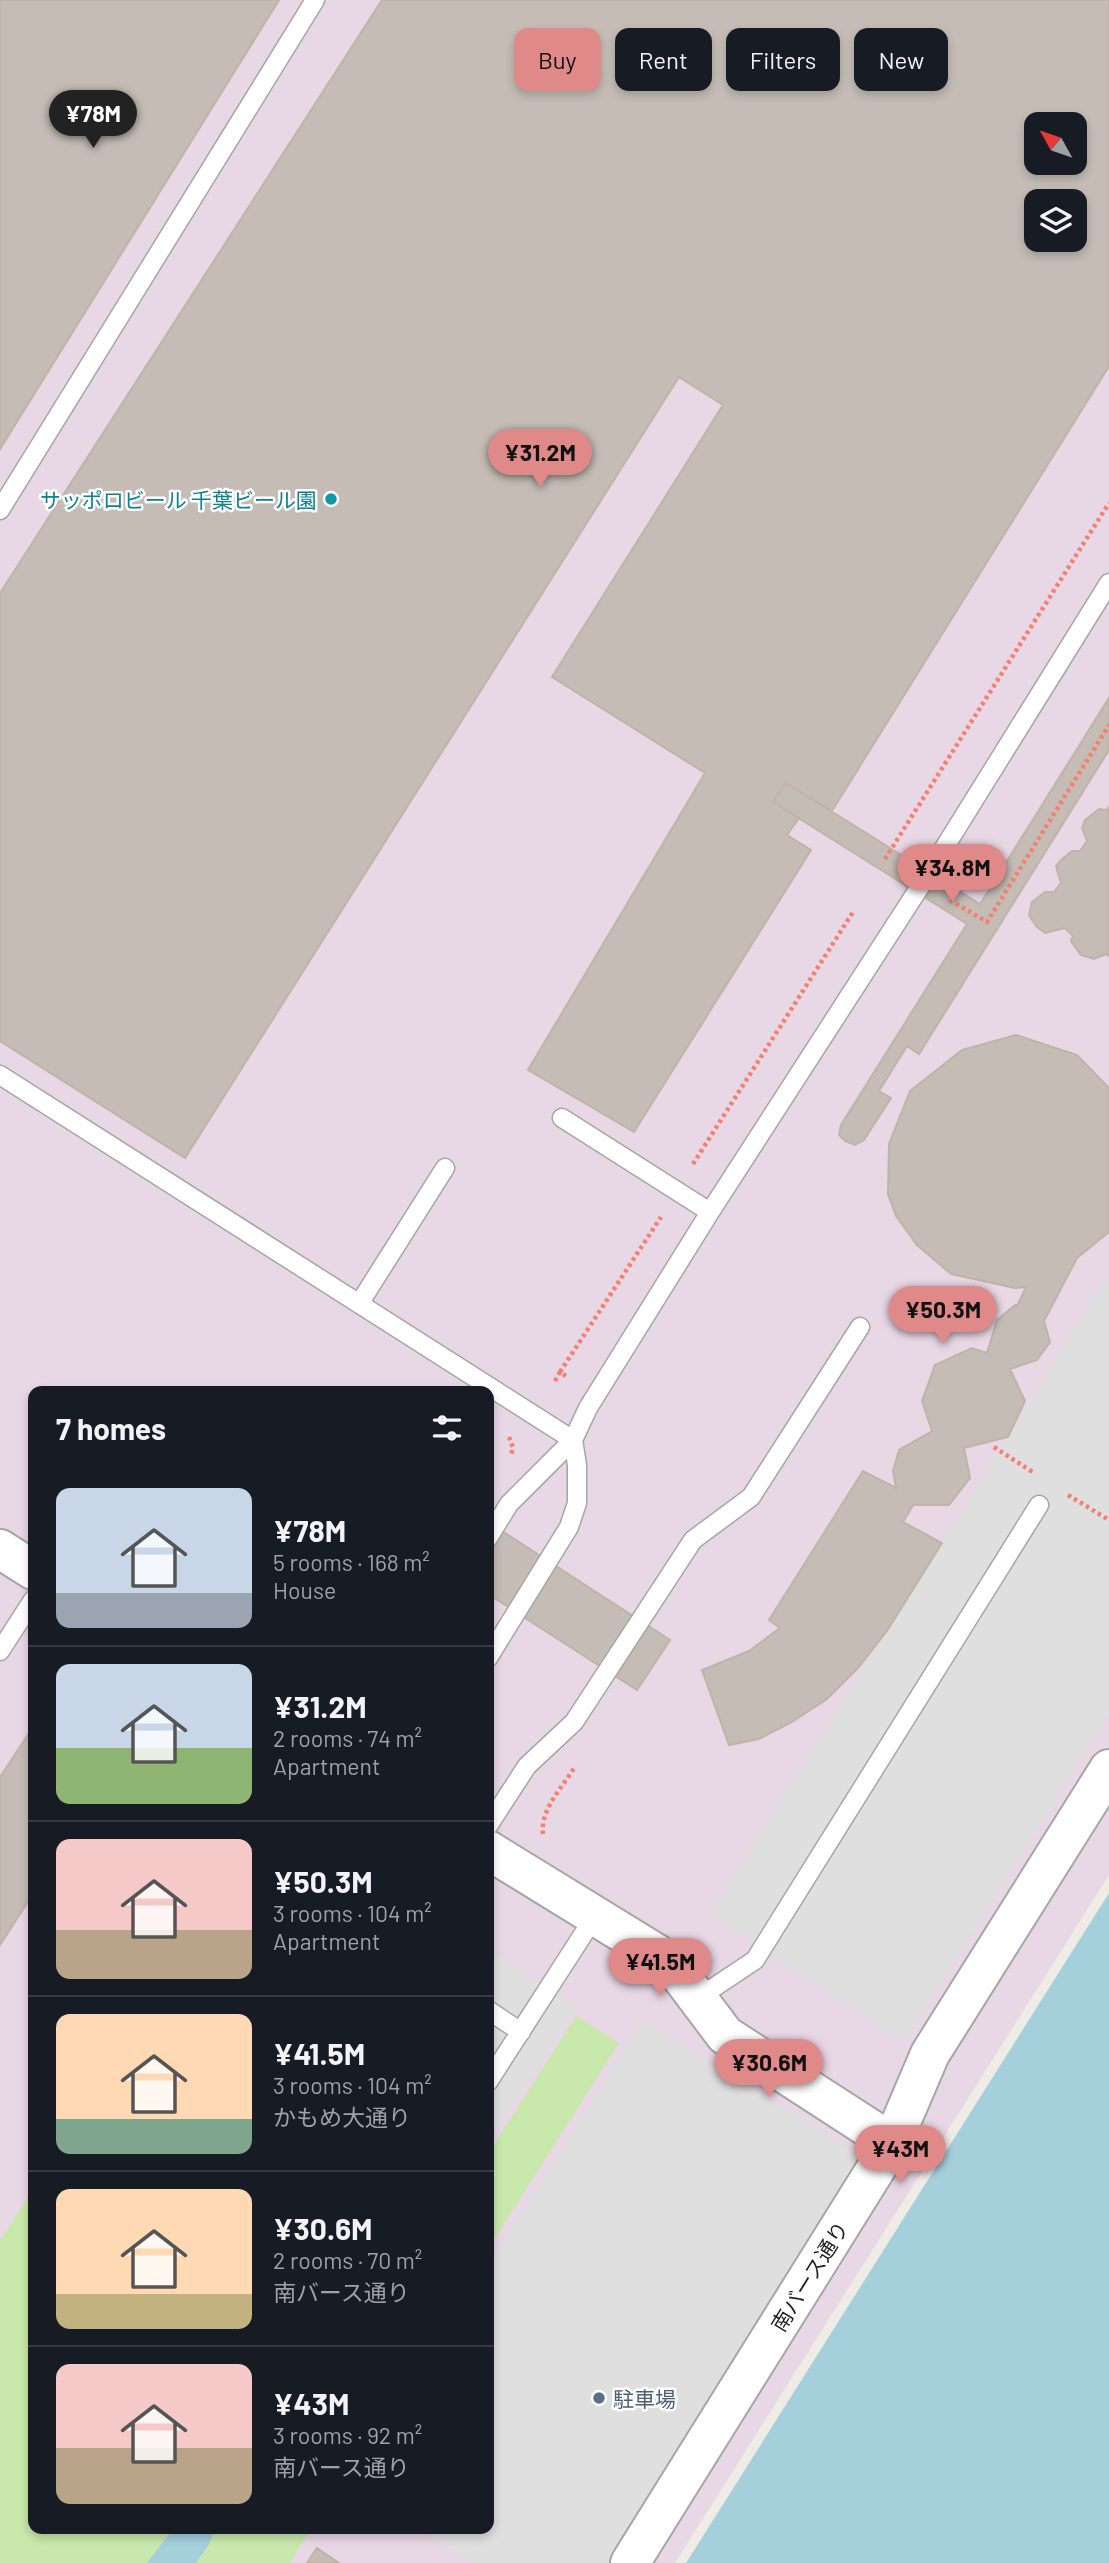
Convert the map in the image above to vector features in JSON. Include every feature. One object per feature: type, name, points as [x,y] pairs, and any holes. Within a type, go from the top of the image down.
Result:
[{"type":"street","points":[[0,1549],[28,1567]]},
{"type":"street","name":"南バース通り","points":[[630,2563],[892,2143],[930,2054],[1109,1769]]},
{"type":"street","points":[[494,1854],[670,1962],[725,2035],[892,2143]]},
{"type":"lane","points":[[0,510],[315,0]]},
{"type":"lane","points":[[494,1528],[509,1504],[573,1440],[588,1408],[710,1212],[923,882],[1109,583]]},
{"type":"lane","points":[[0,1075],[488,1386]]},
{"type":"lane","points":[[562,1118],[710,1212]]},
{"type":"lane","points":[[359,1304],[444,1168]]},
{"type":"lane","points":[[494,1817],[527,1766],[574,1722],[693,1540],[751,1497],[860,1327]]},
{"type":"lane","points":[[494,1390],[573,1440],[577,1465],[577,1503],[569,1527],[494,1648]]},
{"type":"lane","points":[[698,1998],[755,1960],[1040,1505]]},
{"type":"lane","points":[[0,1651],[28,1608]]},
{"type":"lane","points":[[494,2073],[595,1916]]},
{"type":"lane","points":[[494,2014],[521,2032]]},
{"type":"path","points":[[885,859],[1109,503]]},
{"type":"path","points":[[950,900],[987,922],[1109,725]]},
{"type":"path","points":[[693,1164],[853,912]]},
{"type":"path","points":[[555,1381],[666,1211]]},
{"type":"path","points":[[560,1372],[566,1376]]},
{"type":"path","points":[[501,1431],[510,1438],[513,1448],[510,1460]]},
{"type":"path","points":[[994,1447],[1027,1469]]},
{"type":"shaded area","points":[[0,0],[1109,0],[1109,1875],[675,2563],[0,2563]]},
{"type":"shaded area","points":[[1105,1280],[1109,1283],[1109,1713],[911,2030],[905,2037],[896,2036],[710,1914]]},
{"type":"shaded area","points":[[494,1955],[577,2007],[494,2134]]},
{"type":"shaded area","name":"駐車場","points":[[642,2021],[860,2156],[607,2563],[472,2563],[425,2534],[494,2534],[494,2257]]},
{"type":"green space","points":[[576,2016],[619,2043],[494,2240],[494,2145]]},
{"type":"green space","points":[[28,2197],[28,2534],[308,2534],[290,2563],[0,2563],[0,2241]]},
{"type":"water","points":[[1109,1893],[1109,2563],[686,2563]]},
{"type":"water","points":[[169,2534],[213,2534],[196,2563],[147,2563]]},
{"type":"building","points":[[0,0],[279,0],[0,449]]},
{"type":"building","name":"サッポロビール 千葉ビール園","points":[[382,0],[1109,0],[1109,366],[832,811],[786,783],[773,802],[799,818],[787,835],[811,850],[634,1132],[528,1070],[705,773],[552,677],[723,405],[679,377],[185,1158],[0,1041],[0,593]]},
{"type":"building","points":[[1109,698],[1109,750],[919,1054],[907,1046],[879,1091],[891,1098],[864,1140],[855,1145],[845,1141],[839,1135],[841,1125],[967,924],[773,802],[786,783],[980,904]]},
{"type":"building","points":[[1109,807],[1109,956],[1106,954],[1094,959],[1081,955],[1071,941],[1073,936],[1065,928],[1045,933],[1029,915],[1032,902],[1045,892],[1054,892],[1061,883],[1056,866],[1072,851],[1080,851],[1087,841],[1082,828],[1085,820],[1099,809],[1107,810]]},
{"type":"building","points":[[1016,1035],[1077,1055],[1109,1088],[1109,1232],[1077,1258],[1044,1321],[1050,1342],[1037,1360],[1010,1369],[1025,1401],[1008,1437],[964,1448],[970,1478],[949,1505],[913,1505],[903,1522],[942,1543],[887,1631],[857,1669],[827,1699],[759,1739],[729,1745],[702,1670],[749,1651],[780,1628],[769,1620],[863,1471],[896,1488],[893,1471],[899,1450],[932,1431],[922,1401],[935,1365],[972,1348],[987,1353],[997,1320],[1017,1306],[1026,1287],[1015,1288],[951,1274],[917,1245],[896,1216],[888,1194],[889,1144],[910,1091],[962,1050]]},
{"type":"building","points":[[494,1526],[670,1640],[637,1690],[494,1598]]},
{"type":"building","points":[[28,1735],[28,1902],[0,1945],[0,1777]]},
{"type":"building","points":[[317,2548],[339,2563],[307,2563]]},
{"type":"place","name":"サッポロビール 千葉ビール園","points":[[331,499]]},
{"type":"place","name":"駐車場","points":[[599,2398]]}]
